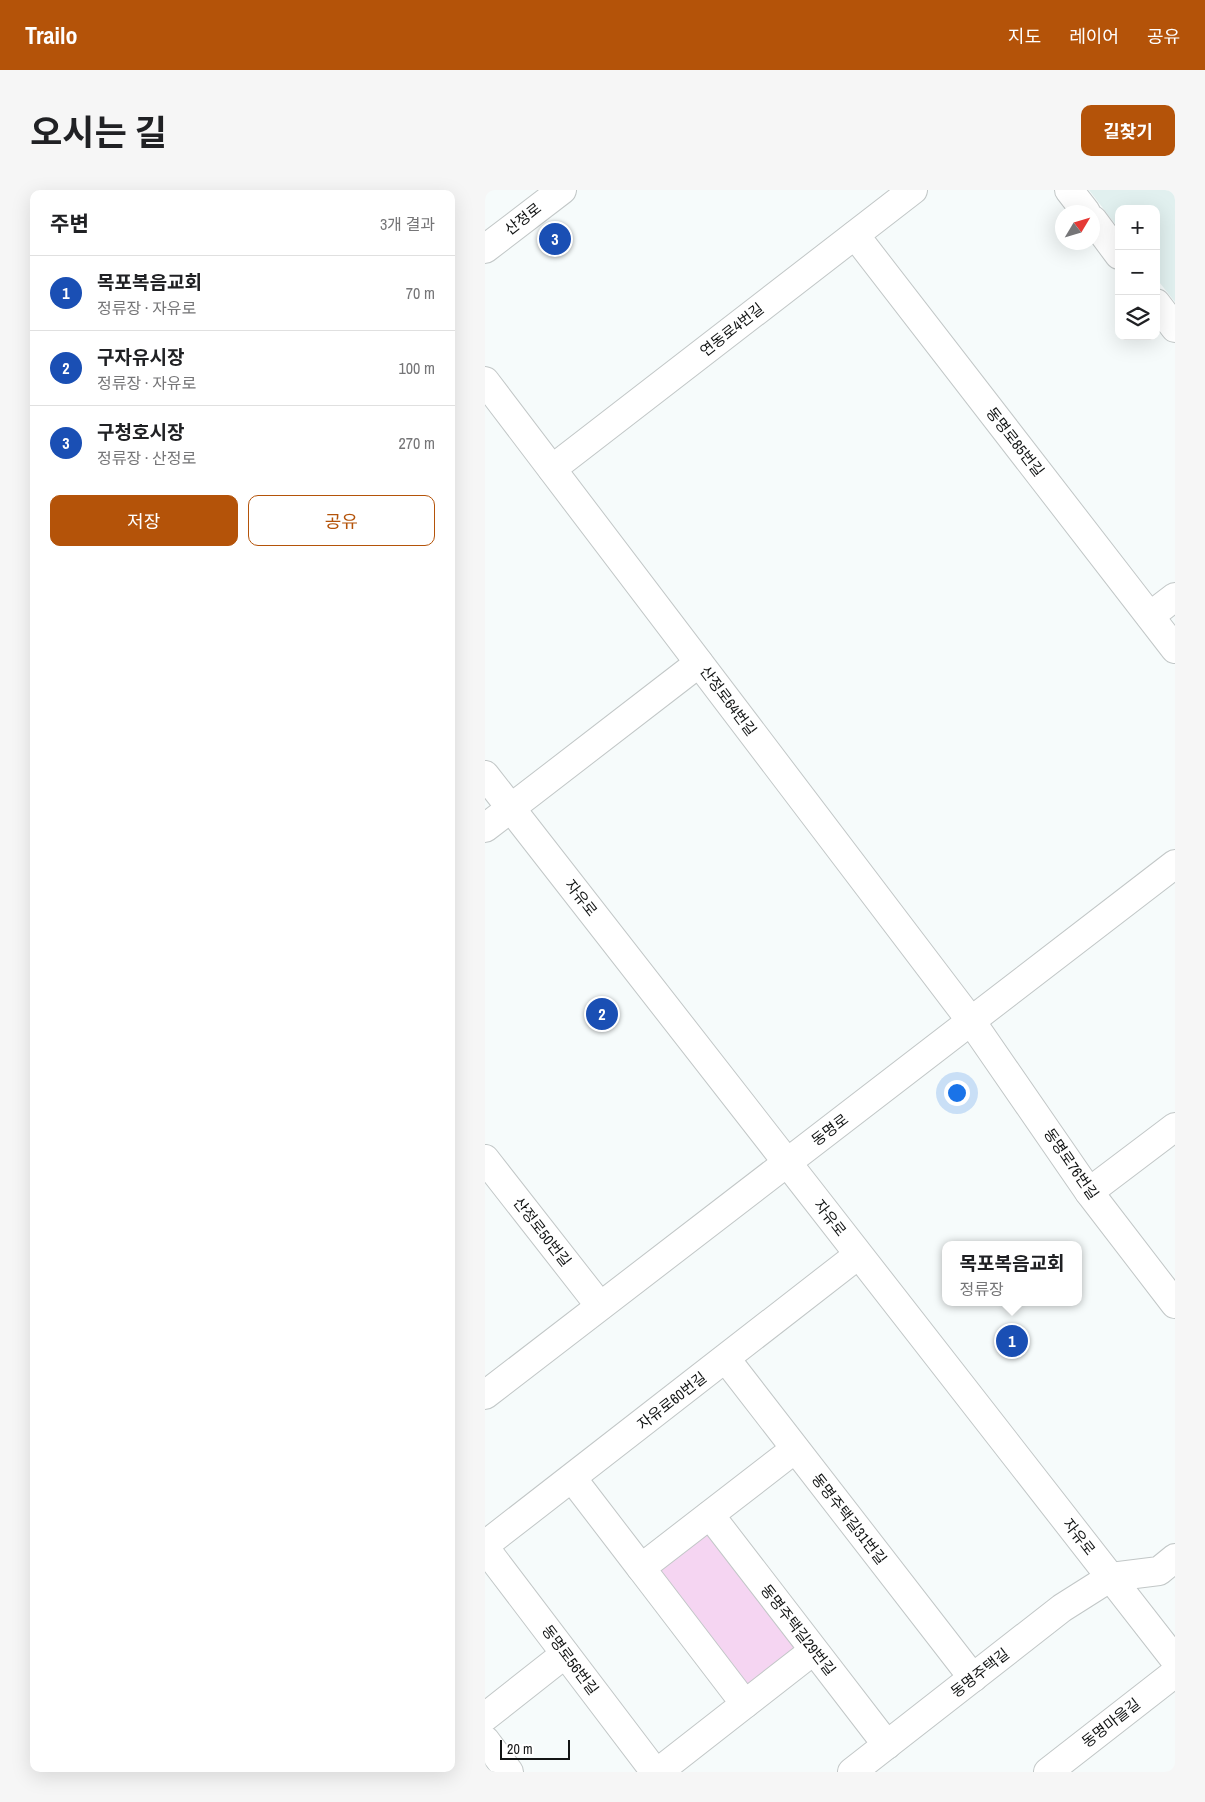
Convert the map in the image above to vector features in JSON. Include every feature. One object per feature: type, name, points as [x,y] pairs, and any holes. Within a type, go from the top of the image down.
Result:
[{"type":"street","name":"산정로","points":[[485,249],[562,190]]},
{"type":"street","name":"연동로4번길","points":[[552,469],[913,190]]},
{"type":"street","points":[[1069,190],[1081,205]]},
{"type":"street","points":[[1100,229],[1115,250]]},
{"type":"street","name":"동명로85번길","points":[[855,235],[1175,649]]},
{"type":"street","points":[[1160,309],[1175,328]]},
{"type":"street","name":"산정로64번길","points":[[485,381],[971,1021]]},
{"type":"street","points":[[1150,616],[1175,597]]},
{"type":"street","points":[[485,828],[699,663]]},
{"type":"street","name":"자유로","points":[[485,775],[1175,1660]]},
{"type":"street","name":"동명로","points":[[485,1395],[1175,864]]},
{"type":"street","name":"동명로76번길","points":[[971,1021],[1089,1192],[1175,1304]]},
{"type":"street","points":[[1089,1192],[1175,1127]]},
{"type":"street","name":"산정로50번길","points":[[485,1159],[600,1306]]},
{"type":"street","name":"자유로60번길","points":[[485,1547],[858,1255]]},
{"type":"street","name":"동명주택길31번길","points":[[726,1359],[973,1678]]},
{"type":"street","points":[[641,1568],[795,1449]]},
{"type":"street","points":[[572,1478],[745,1704]]},
{"type":"street","name":"동명주택길29번길","points":[[710,1515],[887,1745]]},
{"type":"street","name":"동명로56번길","points":[[485,1547],[657,1772]]},
{"type":"street","points":[[1111,1577],[1159,1571],[1175,1558]]},
{"type":"street","name":"동명주택길","points":[[856,1771],[1063,1608],[1111,1577]]},
{"type":"street","points":[[657,1772],[813,1651]]},
{"type":"street","points":[[485,1717],[565,1654]]},
{"type":"street","name":"동명마을길","points":[[1048,1772],[1175,1673]]},
{"type":"street","points":[[485,1740],[509,1772]]},
{"type":"shaded area","points":[[1089,190],[1175,190],[1175,302],[1160,283],[1160,205],[1115,205],[1115,224]]},
{"type":"shaded area","points":[[704,1529],[799,1652],[746,1693],[651,1570]]},
{"type":"place","name":"구청호시장","points":[[555,239]]},
{"type":"place","name":"구자유시장","points":[[602,1014]]},
{"type":"place","name":"목포복음교회","points":[[1012,1341]]}]
